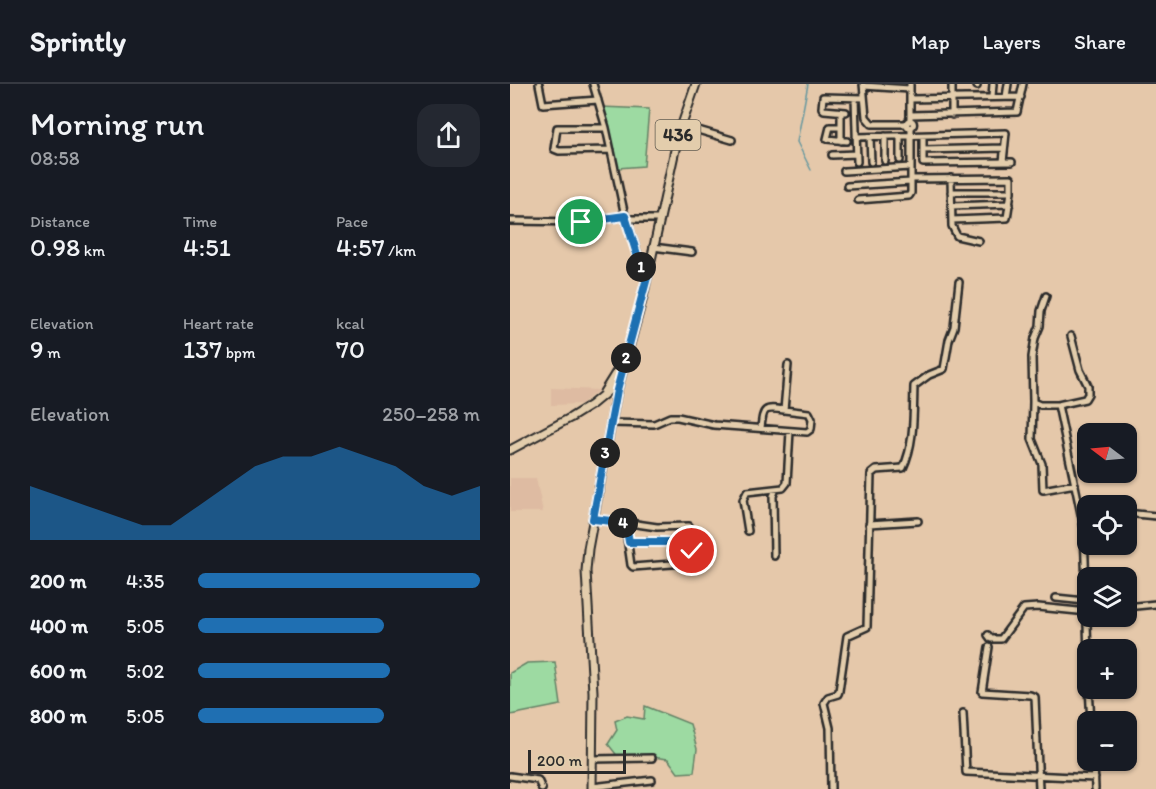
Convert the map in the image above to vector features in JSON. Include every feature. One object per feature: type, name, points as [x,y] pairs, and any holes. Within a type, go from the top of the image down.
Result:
[{"type":"main road","name":"436","points":[[592,788],[592,668],[586,571],[593,519],[619,382],[648,274],[681,125],[696,84]]},
{"type":"main road","points":[[603,394],[626,356]]},
{"type":"main road","points":[[510,450],[591,405],[619,382]]},
{"type":"main road","points":[[603,394],[615,399]]},
{"type":"street","points":[[539,84],[543,104],[598,100]]},
{"type":"street","points":[[593,84],[606,128],[626,218],[642,270],[648,274]]},
{"type":"street","points":[[952,84],[952,115]]},
{"type":"street","points":[[992,97],[993,84]]},
{"type":"street","points":[[1006,97],[1008,84]]},
{"type":"street","points":[[858,200],[907,197],[911,193],[912,136],[910,122],[910,87],[863,85],[866,117],[872,124],[910,122],[952,115],[1017,112],[1023,84]]},
{"type":"street","points":[[841,127],[830,127],[827,137],[830,141],[844,141],[841,127],[843,112],[822,109],[824,97],[864,98]]},
{"type":"street","points":[[910,99],[1021,97]]},
{"type":"street","points":[[855,98],[857,162]]},
{"type":"street","points":[[681,125],[732,140]]},
{"type":"street","points":[[606,128],[557,128],[554,149],[560,151],[611,150]]},
{"type":"street","points":[[856,137],[1013,132]]},
{"type":"street","points":[[1003,162],[1006,133]]},
{"type":"street","points":[[870,136],[871,162]]},
{"type":"street","points":[[885,136],[885,161]]},
{"type":"street","points":[[900,136],[900,160]]},
{"type":"street","points":[[923,136],[923,163],[1012,162]]},
{"type":"street","points":[[923,150],[1003,148]]},
{"type":"street","points":[[832,155],[856,154]]},
{"type":"street","points":[[844,171],[911,167]]},
{"type":"street","points":[[847,186],[951,178],[1010,177],[1012,180],[1010,204],[1008,216],[1005,219],[952,220]]},
{"type":"street","points":[[951,178],[952,226],[957,236],[979,241]]},
{"type":"street","points":[[951,192],[1011,192]]},
{"type":"street","points":[[951,206],[1010,204]]},
{"type":"street","points":[[510,221],[581,222],[626,218],[660,219]]},
{"type":"street","points":[[653,247],[692,252]]},
{"type":"street","points":[[831,789],[830,728],[824,703],[828,697],[838,694],[847,636],[867,627],[871,474],[876,470],[903,468],[907,460],[912,433],[914,386],[929,375],[944,369],[949,340],[954,327],[958,282]]},
{"type":"street","points":[[1046,296],[1032,357],[1032,439],[1042,464],[1043,490],[1075,484]]},
{"type":"street","points":[[1033,402],[1040,405],[1058,405],[1085,399],[1088,394],[1088,386],[1080,370],[1071,336]]},
{"type":"street","points":[[784,410],[788,365]]},
{"type":"street","points":[[1058,405],[1077,495]]},
{"type":"street","points":[[611,423],[654,424],[670,417],[698,420],[714,425],[807,432],[811,429],[812,419],[809,413],[770,408],[763,412],[761,428]]},
{"type":"street","points":[[654,424],[655,433]]},
{"type":"street","points":[[748,531],[743,500],[747,492],[783,488],[787,483],[790,431]]},
{"type":"street","points":[[774,556],[773,496],[776,489]]},
{"type":"street","points":[[1137,514],[1156,516]]},
{"type":"street","points":[[593,519],[657,527],[689,526]]},
{"type":"street","points":[[869,524],[918,521]]},
{"type":"street","points":[[621,522],[627,527],[631,565],[633,567],[698,562],[692,551],[676,542],[629,542]]},
{"type":"street","points":[[1056,598],[1077,600]]},
{"type":"street","points":[[1137,606],[1156,604]]},
{"type":"street","points":[[987,634],[991,639],[1001,639],[1024,608],[1077,611]]},
{"type":"street","points":[[988,647],[982,692],[1035,697],[1039,789]]},
{"type":"street","points":[[963,713],[966,772],[1095,778]]},
{"type":"street","points":[[592,759],[652,758]]},
{"type":"street","points":[[1095,771],[1095,789]]},
{"type":"street","points":[[510,776],[538,780],[542,789]]},
{"type":"street","points":[[592,788],[652,780]]},
{"type":"shaded area","points":[[551,388],[599,390],[581,404],[551,405]]},
{"type":"shaded area","points":[[510,478],[536,478],[543,512],[510,512]]},
{"type":"green space","points":[[601,107],[649,109],[644,166],[618,168]]},
{"type":"green space","points":[[555,662],[561,705],[510,715],[510,673],[527,663]]},
{"type":"green space","points":[[645,706],[690,724],[697,749],[694,772],[678,773],[668,759],[619,758],[608,744],[617,730],[615,721],[627,716],[644,719]]},
{"type":"waterway","points":[[808,84],[797,142],[811,170]]},
{"type":"route","points":[[581,222],[625,216],[642,270],[648,274],[617,390],[593,519],[626,524],[629,542],[676,542],[692,551]]}]
